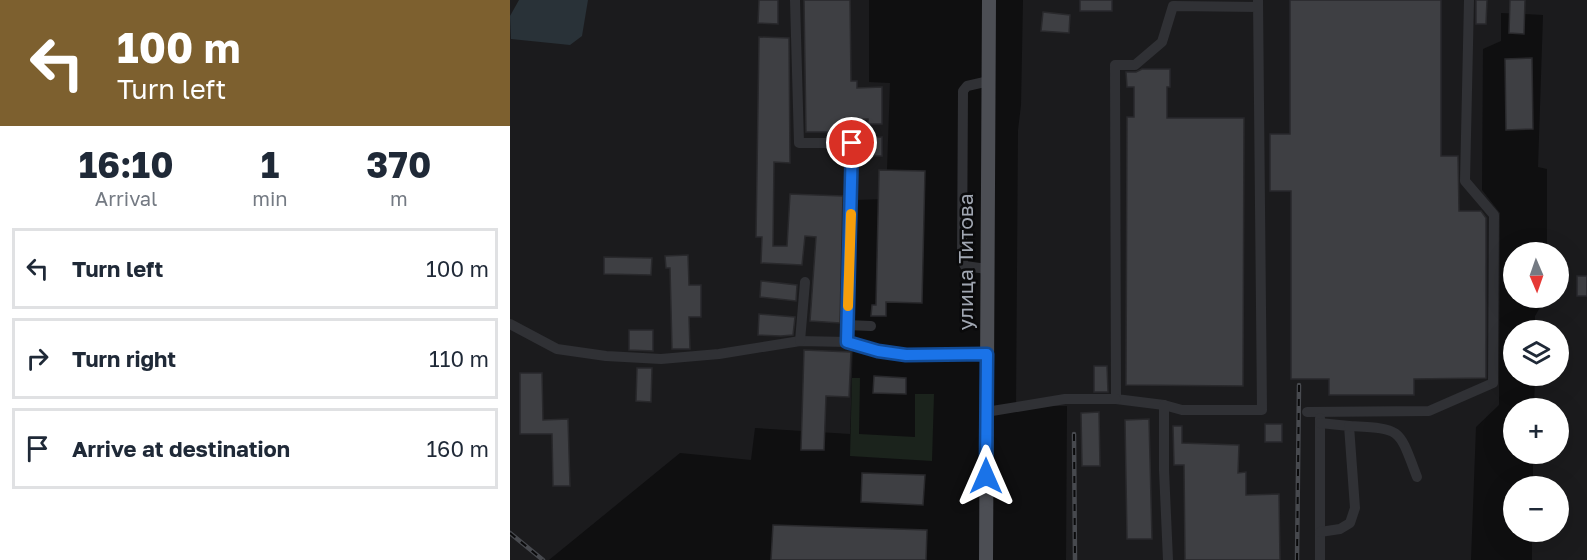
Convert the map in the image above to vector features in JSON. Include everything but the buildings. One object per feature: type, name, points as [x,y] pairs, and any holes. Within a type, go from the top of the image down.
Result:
[{"type":"main road","name":"улица Титова","points":[[986,560],[989,0]]},
{"type":"lane","points":[[795,0],[799,143],[852,143],[847,342]]},
{"type":"lane","points":[[1320,417],[1429,411],[1493,383],[1494,215],[1465,181],[1469,0]]},
{"type":"lane","points":[[986,412],[1065,399],[1116,399],[1164,405],[1182,410],[1262,410],[1258,4],[1174,3],[1162,42],[1135,65],[1115,65],[1116,399]]},
{"type":"lane","points":[[987,269],[965,266],[962,260],[963,91],[967,86],[988,81]]},
{"type":"lane","points":[[800,341],[805,282]]},
{"type":"lane","points":[[510,324],[556,349],[606,356],[661,359],[719,354],[800,341],[847,342],[878,351],[906,355],[987,354]]},
{"type":"lane","points":[[847,325],[871,327]]},
{"type":"lane","points":[[1164,405],[1168,560]]},
{"type":"lane","points":[[1307,412],[1349,426],[1387,428],[1400,435],[1417,477]]},
{"type":"lane","points":[[1320,417],[1320,560]]},
{"type":"lane","points":[[1320,532],[1340,529],[1350,523],[1355,508],[1349,426]]},
{"type":"shaded area","points":[[510,0],[869,0],[869,82],[890,83],[886,199],[855,200],[850,434],[755,428],[751,460],[680,453],[549,560],[510,560]]},
{"type":"shaded area","points":[[519,0],[588,0],[582,36],[570,45],[511,39],[510,16]]},
{"type":"shaded area","points":[[1023,0],[1587,0],[1587,560],[1532,560],[1532,542],[1569,542],[1569,476],[1533,476],[1533,464],[1569,464],[1569,398],[1534,398],[1535,386],[1569,386],[1569,320],[1535,320],[1540,308],[1569,308],[1569,242],[1547,242],[1547,169],[1538,167],[1543,15],[1501,13],[1501,41],[1483,49],[1482,190],[1500,213],[1499,405],[1476,427],[1471,560],[1066,560],[1067,406],[1016,406],[1018,130],[1021,105]]},
{"type":"shaded area","points":[[852,378],[860,378],[859,434],[915,437],[915,394],[934,394],[932,461],[850,456]]},
{"type":"railway","points":[[1297,560],[1299,385]]},
{"type":"railway","points":[[1074,434],[1075,560]]},
{"type":"railway","points":[[510,533],[543,560]]},
{"type":"slow traffic","points":[[848,306],[851,214]]},
{"type":"route","points":[[852,143],[847,342],[878,351],[906,355],[987,354],[986,476]]}]
